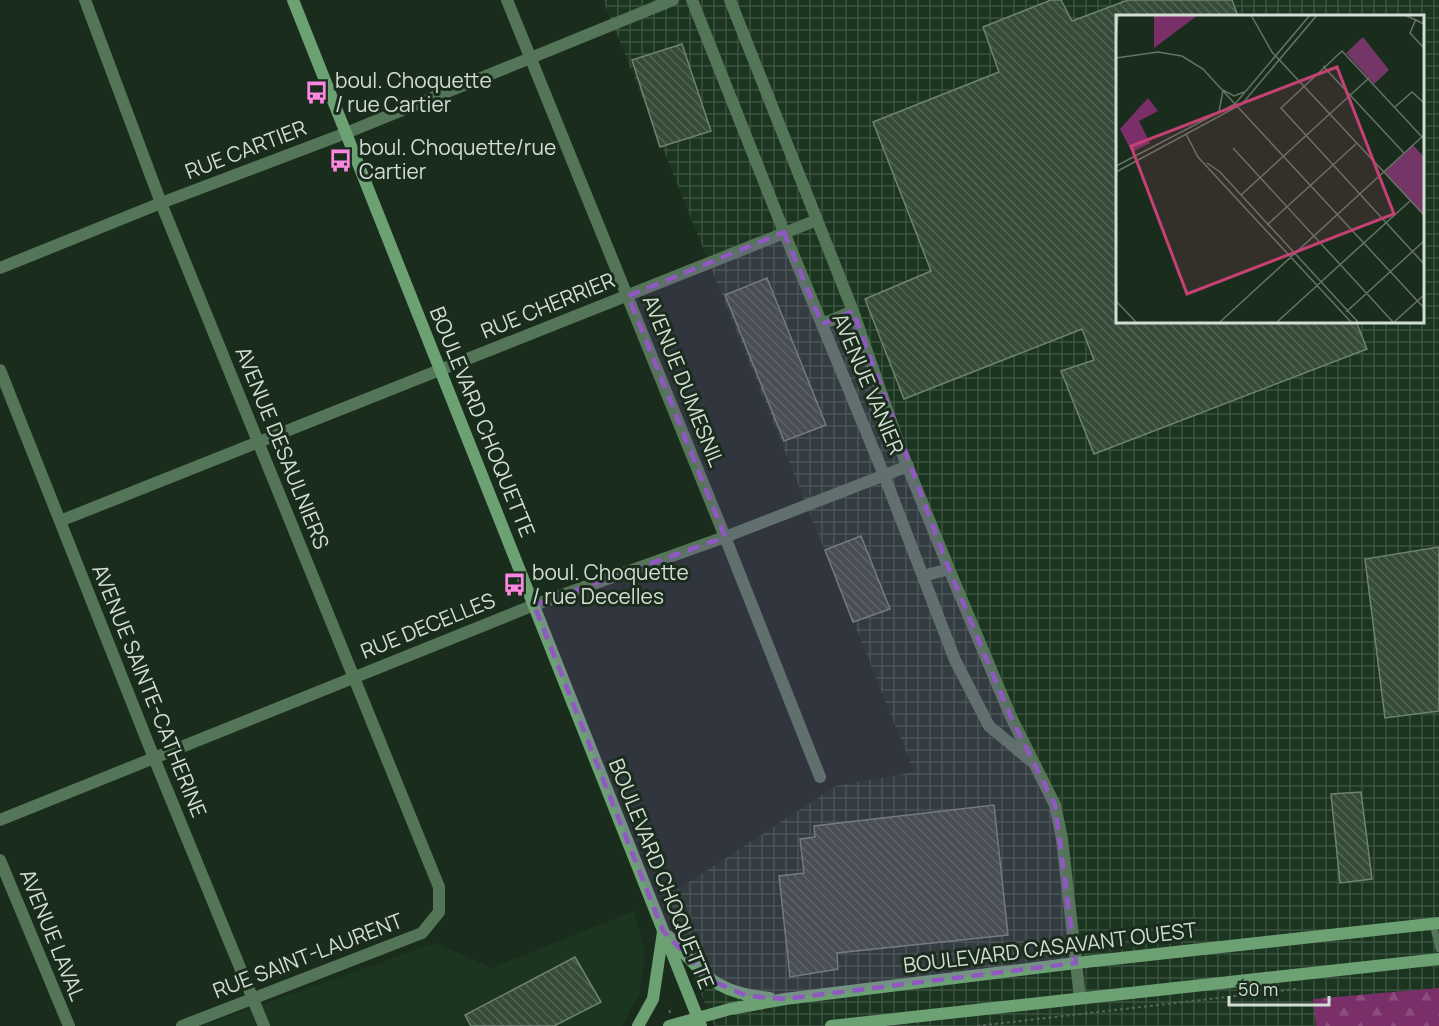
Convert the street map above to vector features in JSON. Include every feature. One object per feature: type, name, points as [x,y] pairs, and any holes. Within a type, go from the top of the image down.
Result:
[{"type":"main road","name":"BOULEVARD CHOQUETTE","points":[[292,0],[700,1022]]},
{"type":"main road","name":"BOULEVARD CASAVANT OUEST","points":[[669,1026],[700,1022],[730,1009],[785,999],[1076,963],[1436,923]]},
{"type":"main road","points":[[663,931],[710,980],[747,996],[785,999]]},
{"type":"main road","points":[[638,1026],[653,999],[663,931]]},
{"type":"main road","points":[[831,1026],[1439,959]]},
{"type":"street","name":"AVENUE DESAULNIERS","points":[[85,0],[161,203],[439,888],[439,912]]},
{"type":"street","name":"AVENUE DUMESNIL","points":[[507,0],[820,777]]},
{"type":"street","name":"RUE CARTIER","points":[[0,268],[161,203],[346,133],[673,0]]},
{"type":"street","name":"AVENUE VANIER","points":[[692,0],[784,232],[885,475],[955,660],[988,726],[1034,763]]},
{"type":"street","name":"AVENUE VANIER","points":[[730,0],[853,311],[908,466],[1011,717],[1055,805],[1059,821],[1080,998]]},
{"type":"street","name":"RUE CHERRIER","points":[[60,521],[817,220]]},
{"type":"street","points":[[822,324],[853,311]]},
{"type":"street","name":"AVENUE SAINTE-CATHERINE","points":[[0,370],[153,758],[264,1026]]},
{"type":"street","name":"RUE DECELLES","points":[[0,820],[534,605],[725,537],[908,466]]},
{"type":"street","points":[[923,576],[950,569]]},
{"type":"street","name":"AVENUE LAVAL","points":[[0,860],[69,1026]]},
{"type":"street","name":"RUE SAINT-LAURENT","points":[[182,1026],[422,933],[439,912]]},
{"type":"lane","points":[[1436,923],[1439,949]]},
{"type":"path","points":[[977,1026],[1297,989]]},
{"type":"path","points":[[670,1012],[671,1008]]},
{"type":"highlighted area","points":[[784,232],[822,324],[853,311],[949,569],[1011,717],[1055,805],[1076,963],[785,999],[747,996],[710,980],[663,931],[534,605],[725,537],[628,296]]},
{"type":"shaded area","points":[[603,0],[1439,0],[1439,1026],[714,1026],[663,899],[836,786],[914,772]]},
{"type":"shaded area","points":[[634,911],[645,953],[640,992],[622,1026],[201,1026],[436,943],[492,968]]},
{"type":"green space","points":[[1439,988],[1439,1026],[1316,1026],[1313,999]]},
{"type":"building","points":[[1051,0],[1061,0],[1072,21],[1128,0],[1232,0],[1238,15],[1116,15],[1116,322],[1356,322],[1367,349],[1094,454],[1061,371],[1094,360],[1082,329],[904,399],[865,299],[931,271],[873,122],[999,72],[983,27]]},
{"type":"building","points":[[682,44],[711,131],[660,147],[632,60]]},
{"type":"building","points":[[767,278],[826,425],[784,441],[725,295]]},
{"type":"building","points":[[861,536],[890,609],[853,622],[825,550]]},
{"type":"building","points":[[1439,547],[1439,711],[1385,718],[1365,559]]},
{"type":"building","points":[[1361,792],[1372,879],[1340,883],[1331,794]]},
{"type":"building","points":[[994,805],[1008,935],[837,953],[838,969],[790,977],[779,876],[804,873],[800,839],[815,837],[814,826]]},
{"type":"building","points":[[575,957],[601,1002],[554,1026],[471,1026],[465,1015]]},
{"type":"place","name":"boul. Choquette / rue Cartier","points":[[317,93]]},
{"type":"place","name":"boul. Choquette/rue Cartier","points":[[341,160]]},
{"type":"place","name":"boul. Choquette / rue Decelles","points":[[514,585]]}]
